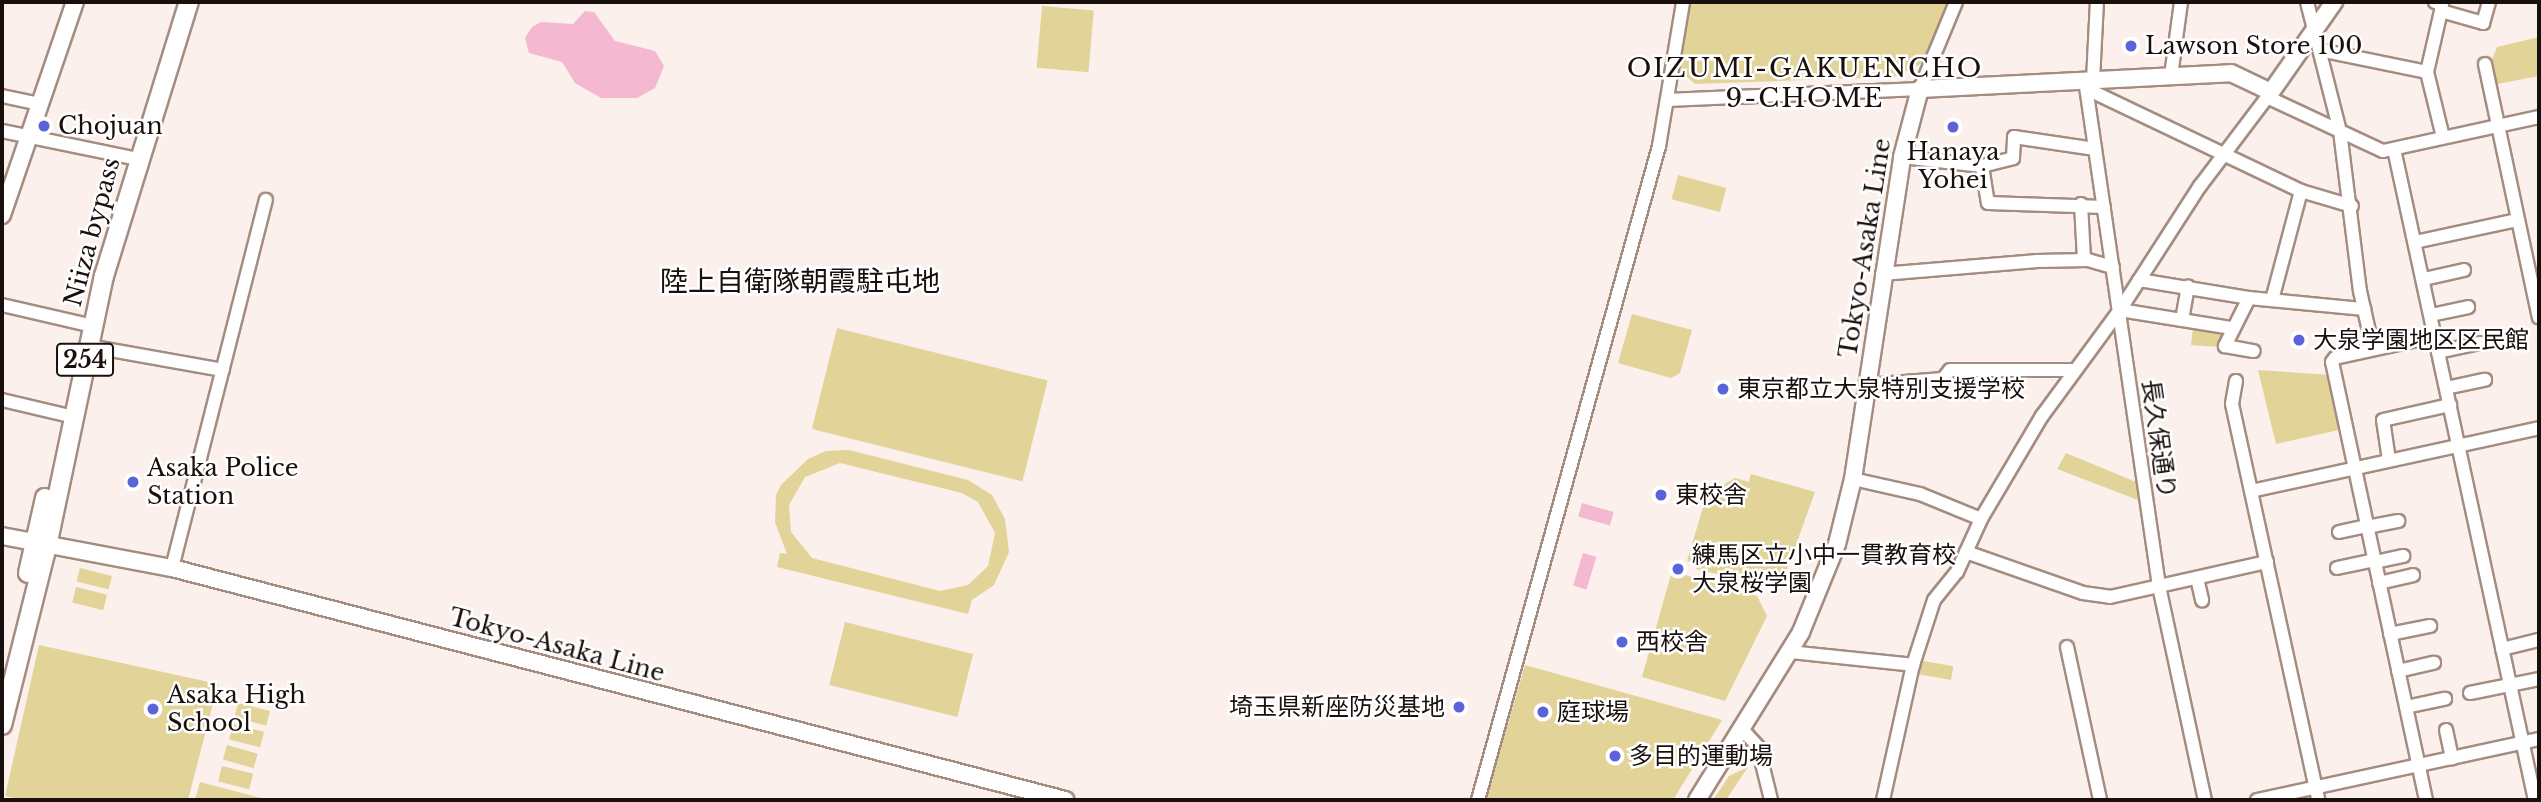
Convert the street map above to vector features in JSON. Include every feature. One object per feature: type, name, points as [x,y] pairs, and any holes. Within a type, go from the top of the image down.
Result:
[{"type":"highway","name":"Niiza bypass","points":[[2,725],[68,415],[84,324],[180,2]]},
{"type":"highway","name":"Niiza bypass","points":[[68,415],[88,346],[133,158],[189,2]]},
{"type":"highway","name":"Niiza bypass","points":[[2,685],[41,544]]},
{"type":"main road","points":[[2,215],[75,2]]},
{"type":"main road","points":[[1920,89],[2088,83],[2231,73],[2269,95],[2334,2]]},
{"type":"main road","name":"Tokyo-Asaka Line","points":[[1697,800],[1790,652],[1833,557],[1853,479],[1882,274],[1902,157],[1920,89]]},
{"type":"main road","name":"Tokyo-Asaka Line","points":[[2,537],[172,568],[1065,800]]},
{"type":"street","points":[[1478,800],[1590,407],[1667,100],[1683,2]]},
{"type":"street","points":[[1667,100],[1920,89],[1956,2]]},
{"type":"street","name":"長久保通り","points":[[2097,2],[2088,83],[2095,149],[2158,586],[2205,800]]},
{"type":"street","points":[[2171,76],[2181,2]]},
{"type":"street","points":[[2307,2],[2340,131],[2364,309],[2373,349]]},
{"type":"street","points":[[2443,137],[2427,72],[2438,7],[2483,23],[2489,2]]},
{"type":"street","points":[[2320,50],[2427,72]]},
{"type":"street","points":[[2485,64],[2539,317]]},
{"type":"street","points":[[2088,83],[2225,155],[2301,191],[2352,206]]},
{"type":"street","points":[[1883,800],[1913,665],[1931,606],[1957,572],[1981,519],[2025,442],[2269,95],[2383,151],[2539,117]]},
{"type":"street","points":[[2,96],[40,104]]},
{"type":"street","points":[[2,131],[133,158]]},
{"type":"street","points":[[1902,157],[1982,166],[2013,158],[2014,137],[2095,149]]},
{"type":"street","points":[[2394,149],[2522,743],[2537,800]]},
{"type":"street","points":[[1982,166],[1988,203],[2081,204],[2104,207]]},
{"type":"street","points":[[2272,300],[2301,191]]},
{"type":"street","points":[[172,568],[267,200]]},
{"type":"street","points":[[2081,204],[2084,260]]},
{"type":"street","points":[[2415,242],[2518,220]]},
{"type":"street","points":[[1882,274],[2084,260],[2113,267]]},
{"type":"street","points":[[2424,279],[2464,270]]},
{"type":"street","points":[[2139,280],[2249,298],[2364,309]]},
{"type":"street","points":[[2182,320],[2188,287]]},
{"type":"street","points":[[2249,298],[2231,328],[2225,346],[2254,351]]},
{"type":"street","points":[[2,305],[84,324]]},
{"type":"street","points":[[2431,315],[2468,307]]},
{"type":"street","points":[[2120,310],[2231,328]]},
{"type":"street","points":[[2426,800],[2332,362],[2335,358],[2435,335]]},
{"type":"street","points":[[2438,352],[2480,343]]},
{"type":"street","points":[[88,346],[223,370]]},
{"type":"street","points":[[1866,385],[1943,379],[1950,370],[2074,370]]},
{"type":"street","points":[[2446,388],[2485,380]]},
{"type":"street","points":[[2236,381],[2232,404],[2316,794]]},
{"type":"street","points":[[2,403],[68,415]]},
{"type":"street","points":[[2389,460],[2383,420],[2450,405]]},
{"type":"street","points":[[2251,491],[2539,428]]},
{"type":"street","points":[[1853,479],[1920,494],[1981,519]]},
{"type":"street","points":[[2340,532],[2398,521]]},
{"type":"street","points":[[1966,552],[2083,593],[2110,597],[2267,562]]},
{"type":"street","points":[[2337,568],[2403,556]]},
{"type":"street","points":[[2379,583],[2413,575]]},
{"type":"street","points":[[2197,578],[2202,600]]},
{"type":"street","points":[[2390,634],[2430,626]]},
{"type":"street","points":[[2502,649],[2539,640]]},
{"type":"street","points":[[2067,647],[2100,800]]},
{"type":"street","points":[[1790,652],[1913,665]]},
{"type":"street","points":[[2398,671],[2434,663]]},
{"type":"street","points":[[2470,693],[2539,679]]},
{"type":"street","points":[[2406,707],[2445,699]]},
{"type":"street","points":[[1742,729],[1759,750],[1771,800]]},
{"type":"street","points":[[2446,730],[2452,758]]},
{"type":"street","points":[[2257,800],[2316,794],[2418,765],[2539,739]]},
{"type":"shaded area","points":[[1690,2],[1948,2],[1921,64],[1893,77],[1695,84],[1679,70]]},
{"type":"shaded area","points":[[1042,6],[1094,11],[1088,72],[1037,68]]},
{"type":"shaded area","points":[[585,11],[594,12],[615,41],[655,51],[664,66],[655,88],[637,98],[601,98],[575,83],[562,62],[529,53],[525,38],[532,27],[541,22],[573,24]]},
{"type":"shaded area","points":[[2539,37],[2539,76],[2492,85],[2489,68],[2497,47]]},
{"type":"shaded area","points":[[1678,175],[1726,188],[1720,212],[1672,199]]},
{"type":"shaded area","points":[[1632,314],[1692,330],[1680,373],[1671,378],[1618,363]]},
{"type":"shaded area","points":[[2193,327],[2223,331],[2220,347],[2191,345]]},
{"type":"shaded area","points":[[837,328],[1048,380],[1022,481],[812,429]]},
{"type":"shaded area","points":[[2258,370],[2331,375],[2343,429],[2276,444]]},
{"type":"shaded area","points":[[849,450],[968,480],[992,495],[1005,519],[1009,552],[994,585],[972,600],[968,614],[777,567],[780,553],[787,554],[775,522],[776,495],[781,485],[808,459],[826,451]],"holes":[[[840,463],[962,493],[978,502],[995,533],[988,566],[968,585],[940,591],[812,558],[791,532],[789,505],[805,477]]]},
{"type":"shaded area","points":[[2066,453],[2136,482],[2138,500],[2057,469]]},
{"type":"shaded area","points":[[1751,474],[1815,492],[1780,589],[1696,569],[1697,564],[1687,561],[1707,494],[1735,478],[1749,482]]},
{"type":"shaded area","points":[[1582,503],[1614,512],[1610,526],[1578,516]]},
{"type":"shaded area","points":[[1583,553],[1596,557],[1586,590],[1573,586]]},
{"type":"shaded area","points":[[80,568],[112,576],[109,590],[77,582]]},
{"type":"shaded area","points":[[1672,571],[1757,596],[1767,616],[1725,701],[1642,677]]},
{"type":"shaded area","points":[[76,587],[107,595],[103,610],[72,603]]},
{"type":"shaded area","points":[[845,622],[973,654],[957,717],[829,685]]},
{"type":"shaded area","points":[[39,645],[218,684],[188,800],[23,800],[5,796]]},
{"type":"shaded area","points":[[1918,660],[1953,666],[1951,680],[1916,674]]},
{"type":"shaded area","points":[[1525,665],[1722,720],[1673,800],[1486,800]]},
{"type":"shaded area","points":[[238,703],[270,711],[266,726],[234,718]]},
{"type":"shaded area","points":[[233,724],[264,732],[260,747],[229,740]]},
{"type":"shaded area","points":[[227,745],[258,754],[254,768],[223,759]]},
{"type":"shaded area","points":[[222,766],[253,774],[249,789],[218,782]]},
{"type":"shaded area","points":[[1748,767],[1726,800],[1713,800],[1729,776]]},
{"type":"shaded area","points":[[200,782],[261,798],[261,800],[195,800]]},
{"type":"place","name":"Lawson Store 100","points":[[2131,46]]},
{"type":"place","name":"Chojuan","points":[[44,126]]},
{"type":"place","name":"Hanaya Yohei","points":[[1953,127]]},
{"type":"place","name":"大泉学園地区区民館","points":[[2299,340]]},
{"type":"place","name":"東京都立大泉特別支援学校","points":[[1723,389]]},
{"type":"place","name":"Asaka Police Station","points":[[133,482]]},
{"type":"place","name":"東校舎","points":[[1661,495]]},
{"type":"place","name":"練馬区立小中一貫教育校 大泉桜学園","points":[[1678,569]]},
{"type":"place","name":"西校舎","points":[[1622,642]]},
{"type":"place","name":"埼玉県新座防災基地","points":[[1459,707]]},
{"type":"place","name":"Asaka High School","points":[[153,709]]},
{"type":"place","name":"庭球場","points":[[1543,712]]},
{"type":"place","name":"多目的運動場","points":[[1615,756]]},
{"type":"district","name":"OIZUMI-GAKUENCHO 9-CHOME","points":[[1805,84]]},
{"type":"district","name":"陸上自衛隊朝霞駐屯地","points":[[800,282]]}]
